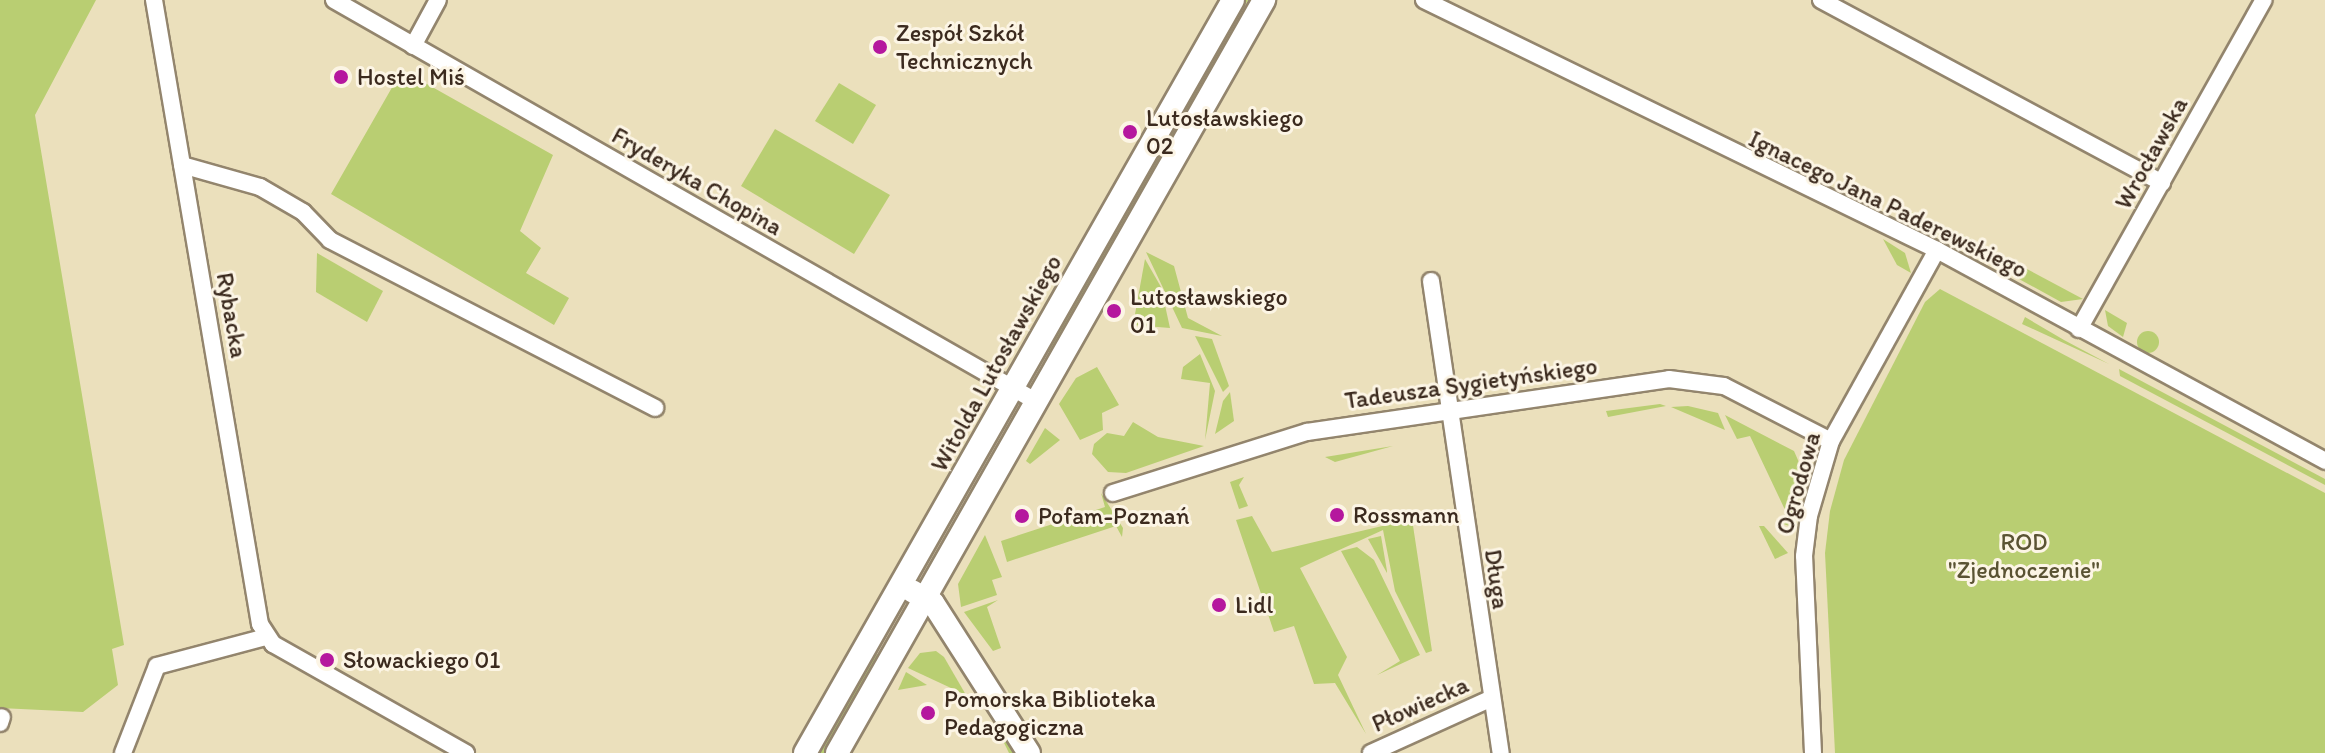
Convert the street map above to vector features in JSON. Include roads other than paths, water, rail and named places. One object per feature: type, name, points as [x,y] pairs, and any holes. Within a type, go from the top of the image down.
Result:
[{"type":"main road","name":"Witolda Lutosławskiego","points":[[805,753],[1233,0]]},
{"type":"main road","points":[[837,753],[1264,0]]},
{"type":"main road","points":[[901,585],[925,599],[1029,753]]},
{"type":"street","name":"Rybacka","points":[[154,0],[266,637]]},
{"type":"street","name":"Fryderyka Chopina","points":[[334,0],[1037,402]]},
{"type":"street","points":[[413,46],[438,0]]},
{"type":"street","name":"Ignacego Jana Paderewskiego","points":[[1424,0],[1937,250],[2325,461]]},
{"type":"street","points":[[1821,0],[2162,183]]},
{"type":"street","name":"Wrocławska","points":[[2079,329],[2264,0]]},
{"type":"street","points":[[182,165],[260,187],[303,212],[330,240],[655,408]]},
{"type":"street","name":"Ogrodowa","points":[[1813,753],[1804,544],[1831,441],[1937,250]]},
{"type":"street","name":"Długa","points":[[1431,281],[1490,699],[1501,753]]},
{"type":"street","name":"Tadeusza Sygietyńskiego","points":[[1113,493],[1298,433],[1700,380],[1831,441]]},
{"type":"street","points":[[123,753],[157,666],[266,637],[466,753]]},
{"type":"street","name":"Płowiecka","points":[[1371,753],[1490,699]]},
{"type":"place","name":"Zespół Szkół Technicznych","points":[[880,47]]},
{"type":"place","name":"Hostel Miś","points":[[341,77]]},
{"type":"place","name":"Lutosławskiego 02","points":[[1130,132]]},
{"type":"place","name":"Lutosławskiego 01","points":[[1114,311]]},
{"type":"place","name":"Rossmann","points":[[1337,515]]},
{"type":"place","name":"Pofam-Poznań","points":[[1022,516]]},
{"type":"place","name":"Lidl","points":[[1219,605]]},
{"type":"place","name":"Słowackiego 01","points":[[327,660]]},
{"type":"place","name":"Pomorska Biblioteka Pedagogiczna","points":[[928,713]]},
{"type":"park label","name":"ROD \"Zjednoczenie\"","points":[[2024,556]]}]
